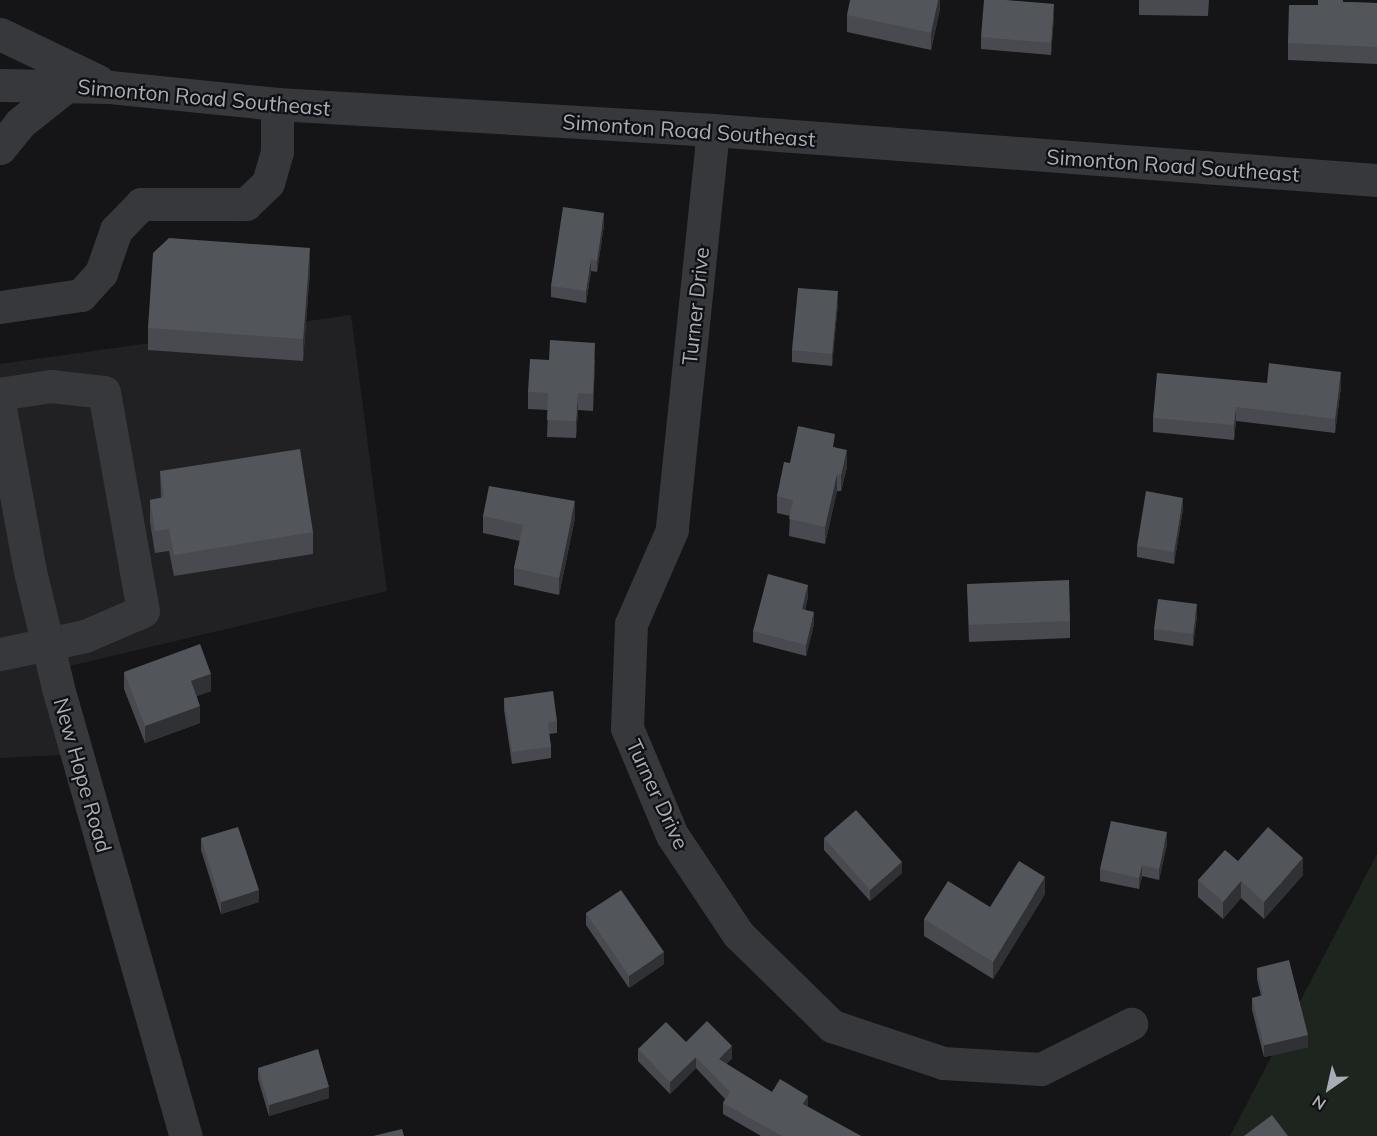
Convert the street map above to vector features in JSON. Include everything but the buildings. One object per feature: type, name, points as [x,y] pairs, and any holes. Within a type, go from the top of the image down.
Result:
[{"type":"street","points":[[0,34],[110,87]]},
{"type":"street","name":"Simonton Road Southeast","points":[[0,85],[110,87],[277,104],[713,130],[1377,180]]},
{"type":"street","points":[[0,148],[20,123],[68,86]]},
{"type":"street","points":[[0,307],[81,295],[101,273],[116,230],[141,204],[246,204],[268,183],[277,151],[277,104]]},
{"type":"street","name":"Turner Drive","points":[[713,130],[672,530],[631,624],[627,728],[672,835],[738,934],[832,1026],[943,1063],[1041,1069],[1131,1024]]},
{"type":"street","points":[[0,394],[50,386],[104,392],[121,477],[143,611],[85,636],[47,641],[0,654]]},
{"type":"street","name":"New Hope Road","points":[[0,411],[47,641],[186,1136]]},
{"type":"shaded area","points":[[351,315],[387,591],[61,668],[81,754],[0,758],[0,364]]},
{"type":"shaded area","points":[[1377,854],[1377,1136],[1230,1136]]}]
